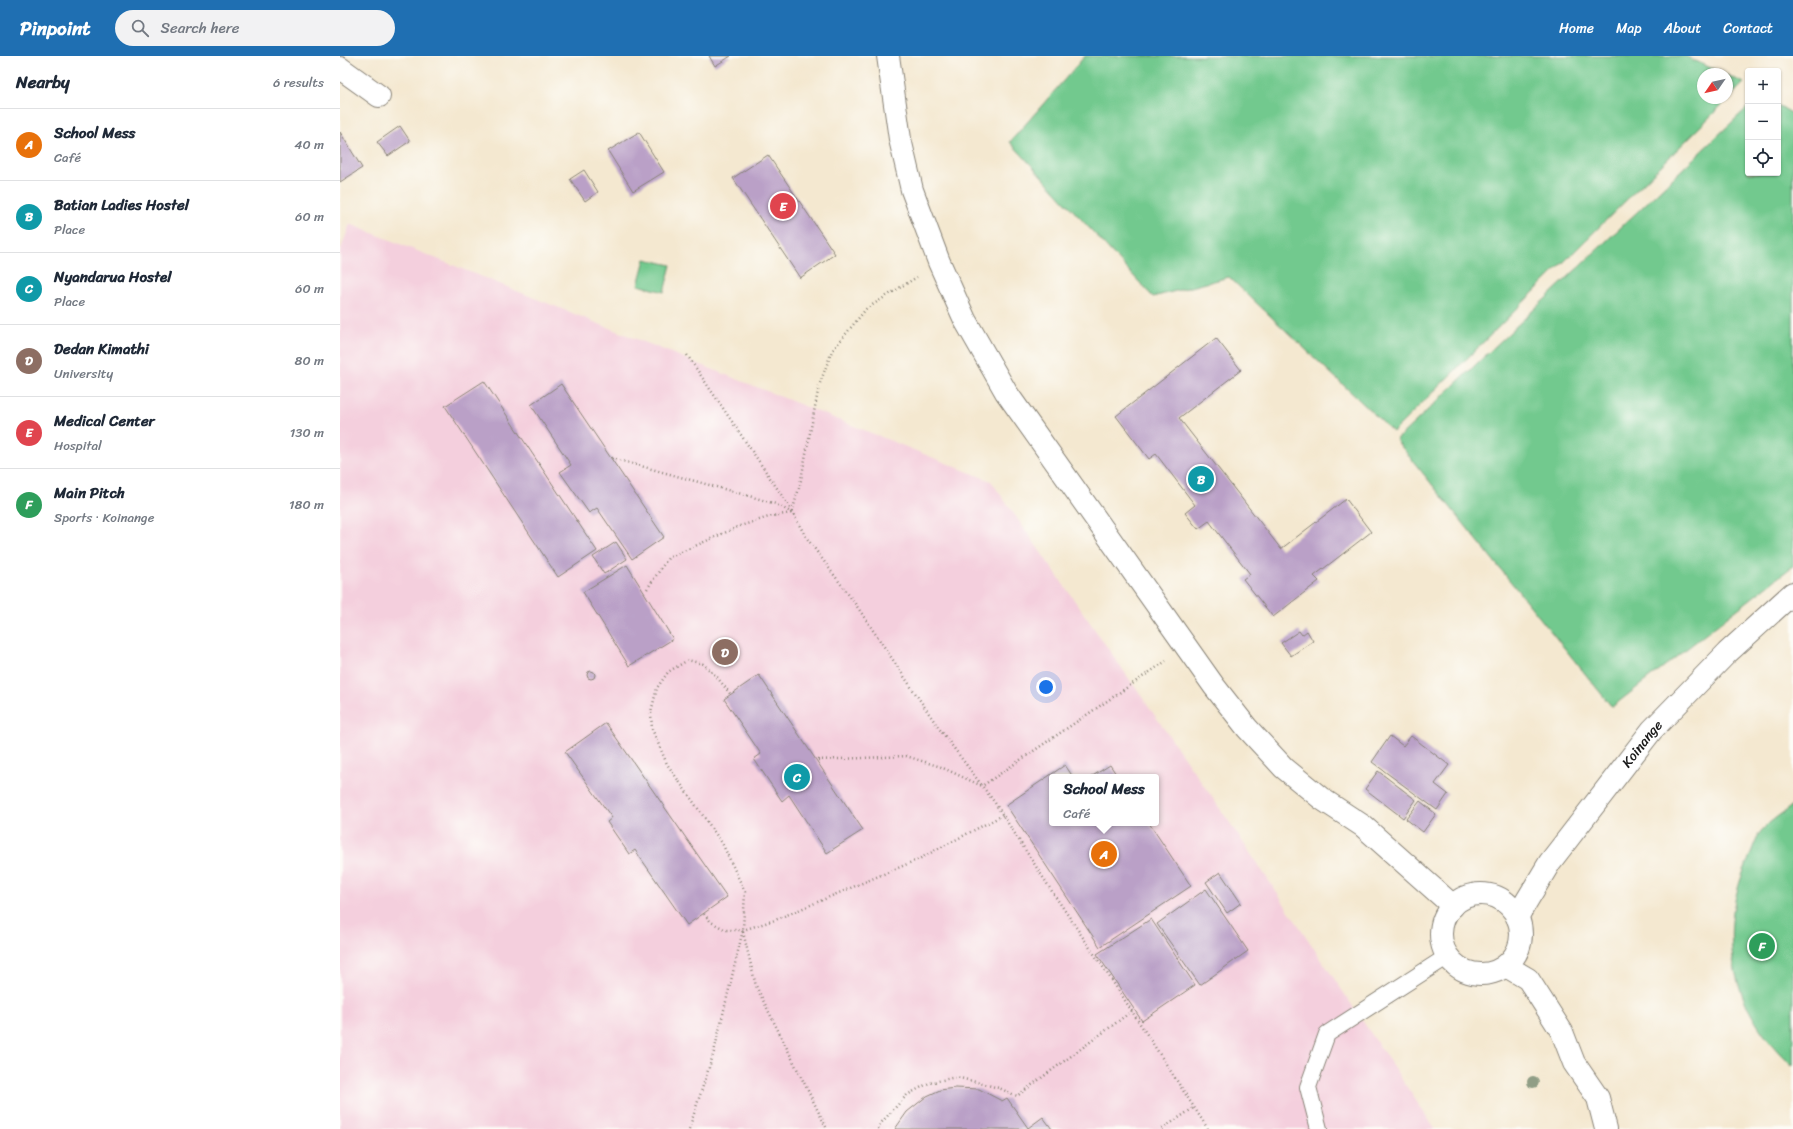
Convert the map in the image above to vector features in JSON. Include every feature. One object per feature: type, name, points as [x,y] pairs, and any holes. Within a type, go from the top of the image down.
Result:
[{"type":"street","points":[[888,56],[900,139],[912,190],[939,262],[965,320],[1006,392],[1186,647],[1247,728],[1284,768],[1322,799],[1363,826],[1453,906]]},
{"type":"street","points":[[340,68],[379,96]]},
{"type":"street","name":"Koinange","points":[[1517,917],[1550,862],[1652,730],[1726,653],[1793,593]]},
{"type":"street","points":[[1488,894],[1500,899],[1510,906],[1517,917],[1521,930],[1520,943],[1515,956],[1506,966],[1494,972],[1481,974],[1468,972],[1456,966],[1448,956],[1442,944],[1441,930],[1445,917],[1453,906],[1463,898],[1488,894]]},
{"type":"street","points":[[1506,966],[1528,979],[1562,1032],[1574,1063],[1598,1098],[1606,1129]]},
{"type":"lane","points":[[1319,1129],[1308,1087],[1327,1034],[1448,956]]},
{"type":"path","points":[[792,513],[800,485],[819,386],[832,351],[866,309],[939,262]]},
{"type":"path","points":[[687,356],[784,499],[806,537],[854,602],[938,727],[1003,815],[1054,896],[1132,1011],[1208,1129]]},
{"type":"path","points":[[612,458],[776,504],[792,513]]},
{"type":"path","points":[[647,589],[668,558],[740,526],[772,516],[792,513]]},
{"type":"path","points":[[982,786],[1186,647]]},
{"type":"path","points":[[689,1129],[714,1052],[743,930],[744,892],[722,843],[667,764],[652,729],[651,712],[657,688],[668,672],[688,660],[703,664],[717,677],[731,695]]},
{"type":"path","points":[[818,760],[906,756],[940,767],[982,786]]},
{"type":"path","points":[[704,914],[711,922],[726,930],[743,930],[793,913],[919,859],[1003,815]]},
{"type":"path","points":[[743,930],[756,986],[827,1129]]},
{"type":"path","points":[[878,1129],[880,1124],[907,1095],[929,1083],[956,1077],[999,1088],[1017,1096],[1132,1011]]},
{"type":"path","points":[[1162,1129],[1195,1107]]},
{"type":"shaded area","points":[[350,224],[991,481],[1230,823],[1435,1129],[340,1129],[340,252]]},
{"type":"green space","points":[[1085,56],[1685,56],[1711,68],[1697,68],[1697,104],[1723,104],[1393,432],[1229,277],[1153,297],[1010,142]]},
{"type":"green space","points":[[1733,78],[1744,83],[1733,94]]},
{"type":"green space","points":[[1781,107],[1793,114],[1793,566],[1612,707],[1396,440],[1745,110],[1745,176],[1781,176]]},
{"type":"green space","points":[[645,259],[671,265],[664,292],[638,285]]},
{"type":"green space","points":[[1793,805],[1793,1066],[1772,1045],[1756,1023],[1744,998],[1736,972],[1732,946],[1732,918],[1737,891],[1760,833],[1773,820]]},
{"type":"building","points":[[709,56],[731,56],[715,66]]},
{"type":"building","points":[[400,126],[410,141],[388,156],[377,142]]},
{"type":"building","points":[[340,132],[362,168],[340,182]]},
{"type":"building","points":[[639,132],[664,172],[633,191],[608,151]]},
{"type":"building","points":[[768,155],[835,254],[800,278],[733,178]]},
{"type":"building","points":[[584,170],[598,192],[585,201],[570,179]]},
{"type":"building","points":[[1216,338],[1241,370],[1179,418],[1281,549],[1346,499],[1371,532],[1314,576],[1319,581],[1273,617],[1243,579],[1250,574],[1209,521],[1198,529],[1185,513],[1195,505],[1156,454],[1149,459],[1116,416]]},
{"type":"building","points":[[484,381],[597,551],[558,577],[445,406]]},
{"type":"building","points":[[561,384],[664,537],[632,559],[597,508],[589,513],[560,472],[571,465],[531,405]]},
{"type":"building","points":[[616,542],[627,559],[604,574],[593,557]]},
{"type":"building","points":[[627,565],[673,639],[629,666],[583,592]]},
{"type":"building","points":[[1299,631],[1302,635],[1307,631],[1313,641],[1291,656],[1281,643]]},
{"type":"building","points":[[589,671],[593,671],[595,675],[593,679],[589,679],[587,677],[587,673]]},
{"type":"building","points":[[759,675],[863,830],[827,853],[789,795],[782,801],[754,759],[761,754],[724,699]]},
{"type":"building","points":[[606,723],[727,897],[687,925],[635,850],[629,854],[607,822],[612,818],[565,752]]},
{"type":"building","points":[[1390,736],[1403,746],[1411,736],[1449,765],[1435,784],[1448,794],[1437,810],[1372,762]]},
{"type":"building","points":[[1065,765],[1071,774],[1052,774]]},
{"type":"building","points":[[1110,765],[1116,774],[1096,774]]},
{"type":"building","points":[[1378,771],[1416,800],[1403,818],[1365,789]]},
{"type":"building","points":[[1049,776],[1049,826],[1151,826],[1191,886],[1100,947],[1006,805]]},
{"type":"building","points":[[1420,801],[1436,814],[1423,832],[1406,819]]},
{"type":"building","points":[[1220,872],[1241,903],[1227,913],[1206,882]]},
{"type":"building","points":[[1206,889],[1248,951],[1200,985],[1157,924]]},
{"type":"building","points":[[1151,919],[1195,985],[1142,1021],[1097,954]]},
{"type":"building","points":[[955,1088],[979,1089],[1002,1101],[1007,1098],[1028,1128],[1043,1117],[1052,1129],[895,1129],[907,1112],[927,1096],[940,1090]]},
{"type":"place","name":"Medical Center","points":[[783,206]]},
{"type":"place","name":"Batian Ladies Hostel","points":[[1201,479]]},
{"type":"place","name":"Dedan Kimathi","points":[[725,652]]},
{"type":"place","name":"Nyandarua Hostel","points":[[797,777]]},
{"type":"place","name":"School Mess","points":[[1104,854]]},
{"type":"place","name":"Main Pitch","points":[[1762,946]]}]
